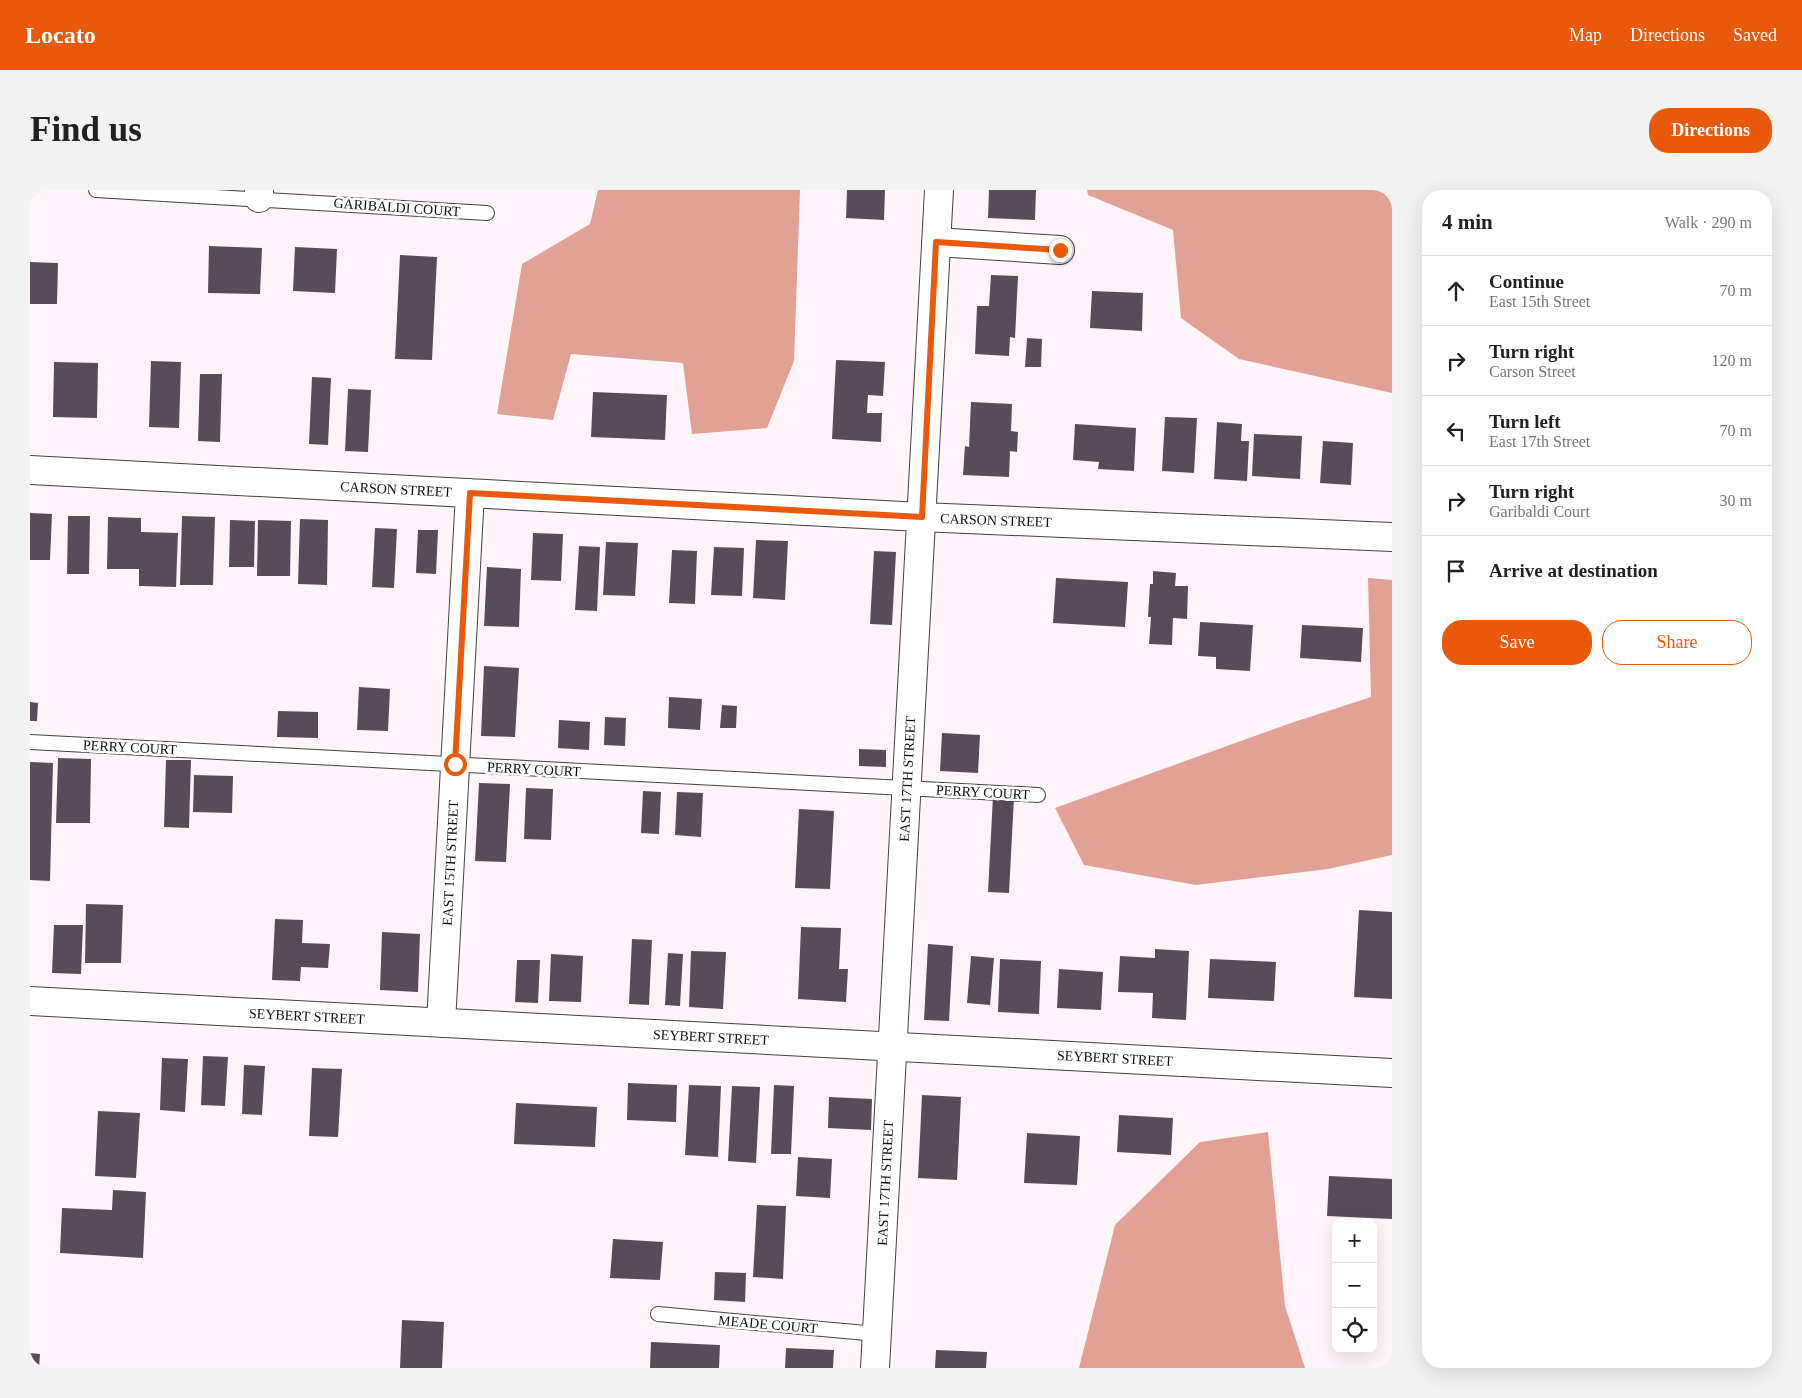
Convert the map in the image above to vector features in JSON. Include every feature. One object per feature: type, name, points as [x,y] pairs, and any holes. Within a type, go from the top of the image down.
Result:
[{"type":"street","name":"EAST 17TH STREET","points":[[875,1368],[939,190]]},
{"type":"street","points":[[936,242],[1060,250]]},
{"type":"street","name":"CARSON STREET","points":[[30,470],[922,517],[1392,537]]},
{"type":"street","name":"EAST 15TH STREET","points":[[441,1023],[470,493]]},
{"type":"street","name":"SEYBERT STREET","points":[[30,1001],[1392,1073]]},
{"type":"lane","name":"GARIBALDI COURT","points":[[96,190],[259,194],[487,213]]},
{"type":"lane","name":"PERRY COURT","points":[[30,742],[1038,795]]},
{"type":"lane","name":"MEADE COURT","points":[[658,1314],[877,1334]]},
{"type":"shaded area","points":[[598,190],[800,190],[794,361],[767,428],[692,434],[683,363],[571,354],[553,420],[497,414],[522,264],[590,224]]},
{"type":"shaded area","points":[[1087,190],[1392,190],[1392,393],[1239,359],[1181,318],[1173,230],[1088,195]]},
{"type":"shaded area","points":[[1368,578],[1392,580],[1392,855],[1328,869],[1196,885],[1084,865],[1055,808],[1288,724],[1371,697]]},
{"type":"shaded area","points":[[1268,1132],[1285,1306],[1305,1368],[1079,1368],[1115,1225],[1200,1142]]},
{"type":"building","points":[[847,190],[885,190],[884,220],[846,218]]},
{"type":"building","points":[[989,190],[1036,190],[1035,220],[988,218]]},
{"type":"building","points":[[209,246],[262,248],[260,294],[208,293]]},
{"type":"building","points":[[295,247],[337,249],[335,293],[293,291]]},
{"type":"building","points":[[400,255],[437,257],[432,360],[395,359]]},
{"type":"building","points":[[30,262],[58,263],[57,304],[30,304]]},
{"type":"building","points":[[991,275],[1018,276],[1015,338],[1010,337],[1009,356],[975,354],[977,306],[989,306]]},
{"type":"building","points":[[1092,291],[1143,293],[1142,331],[1090,328]]},
{"type":"building","points":[[1027,338],[1042,339],[1041,367],[1025,367]]},
{"type":"building","points":[[836,360],[885,362],[883,396],[868,395],[867,413],[882,413],[881,442],[832,439]]},
{"type":"building","points":[[151,361],[181,362],[179,428],[149,427]]},
{"type":"building","points":[[54,362],[98,363],[97,418],[53,417]]},
{"type":"building","points":[[200,374],[222,374],[220,442],[198,441]]},
{"type":"building","points":[[312,377],[331,378],[328,445],[309,444]]},
{"type":"building","points":[[348,389],[371,390],[368,452],[345,451]]},
{"type":"building","points":[[593,392],[667,395],[665,440],[591,437]]},
{"type":"building","points":[[971,402],[1012,404],[1011,431],[1018,432],[1017,452],[1010,451],[1009,477],[963,475],[965,446],[969,447]]},
{"type":"building","points":[[1165,417],[1197,418],[1194,473],[1162,471]]},
{"type":"building","points":[[1217,422],[1242,424],[1241,441],[1249,441],[1247,481],[1214,479]]},
{"type":"building","points":[[1075,424],[1136,428],[1134,471],[1098,469],[1099,462],[1073,460]]},
{"type":"building","points":[[1254,434],[1302,436],[1300,479],[1252,476]]},
{"type":"building","points":[[1323,441],[1353,443],[1351,485],[1320,483]]},
{"type":"building","points":[[30,513],[52,514],[50,560],[30,560]]},
{"type":"building","points":[[68,516],[90,516],[89,574],[67,574]]},
{"type":"building","points":[[182,516],[215,517],[213,585],[180,585]]},
{"type":"building","points":[[108,517],[141,518],[141,532],[178,533],[176,587],[139,586],[139,569],[107,569]]},
{"type":"building","points":[[300,519],[328,520],[327,585],[298,584]]},
{"type":"building","points":[[230,520],[255,521],[254,567],[229,567]]},
{"type":"building","points":[[258,520],[291,521],[290,576],[257,576]]},
{"type":"building","points":[[375,528],[397,529],[394,588],[372,587]]},
{"type":"building","points":[[418,530],[438,530],[436,574],[416,573]]},
{"type":"building","points":[[533,533],[563,534],[561,581],[531,580]]},
{"type":"building","points":[[756,540],[788,541],[785,600],[753,598]]},
{"type":"building","points":[[606,542],[638,543],[635,596],[603,595]]},
{"type":"building","points":[[579,546],[600,547],[597,611],[575,610]]},
{"type":"building","points":[[714,547],[744,548],[742,596],[711,595]]},
{"type":"building","points":[[672,550],[697,551],[695,604],[669,603]]},
{"type":"building","points":[[874,551],[896,552],[892,625],[870,624]]},
{"type":"building","points":[[487,567],[521,569],[519,627],[484,626]]},
{"type":"building","points":[[1153,571],[1176,573],[1175,586],[1188,586],[1187,619],[1173,618],[1172,645],[1149,644],[1151,617],[1148,617],[1150,584],[1153,584]]},
{"type":"building","points":[[1056,578],[1128,582],[1125,627],[1053,623]]},
{"type":"building","points":[[1200,622],[1253,625],[1250,671],[1216,669],[1216,657],[1198,656]]},
{"type":"building","points":[[1302,625],[1363,628],[1361,662],[1300,658]]},
{"type":"building","points":[[484,666],[519,668],[515,737],[481,736]]},
{"type":"building","points":[[359,687],[390,689],[388,731],[357,730]]},
{"type":"building","points":[[669,697],[702,699],[700,730],[668,728]]},
{"type":"building","points":[[30,702],[38,703],[37,721],[30,721]]},
{"type":"building","points":[[722,705],[737,706],[736,728],[720,728]]},
{"type":"building","points":[[278,711],[318,712],[318,738],[277,737]]},
{"type":"building","points":[[605,717],[626,718],[625,746],[604,745]]},
{"type":"building","points":[[559,720],[590,722],[589,750],[558,748]]},
{"type":"building","points":[[942,733],[980,735],[978,773],[940,771]]},
{"type":"building","points":[[859,749],[886,750],[886,767],[859,766]]},
{"type":"building","points":[[58,758],[91,759],[90,823],[56,823]]},
{"type":"building","points":[[166,760],[191,760],[189,828],[164,827]]},
{"type":"building","points":[[30,762],[53,763],[50,881],[30,880]]},
{"type":"building","points":[[194,775],[233,776],[232,813],[193,812]]},
{"type":"building","points":[[479,783],[510,784],[506,862],[475,861]]},
{"type":"building","points":[[526,788],[553,789],[551,840],[524,839]]},
{"type":"building","points":[[643,791],[661,792],[659,834],[641,833]]},
{"type":"building","points":[[677,792],[703,793],[701,837],[675,835]]},
{"type":"building","points":[[993,796],[1014,797],[1009,893],[988,892]]},
{"type":"building","points":[[799,809],[834,811],[830,889],[795,888]]},
{"type":"building","points":[[86,904],[123,905],[121,963],[85,963]]},
{"type":"building","points":[[1359,910],[1392,912],[1392,999],[1354,997]]},
{"type":"building","points":[[275,919],[303,920],[302,943],[330,944],[328,968],[301,967],[300,981],[272,980]]},
{"type":"building","points":[[54,925],[83,925],[81,974],[52,973]]},
{"type":"building","points":[[801,927],[841,928],[839,969],[848,969],[846,1002],[798,999]]},
{"type":"building","points":[[382,932],[420,934],[418,992],[380,990]]},
{"type":"building","points":[[632,939],[652,940],[649,1005],[629,1004]]},
{"type":"building","points":[[928,944],[953,946],[949,1021],[924,1020]]},
{"type":"building","points":[[1155,949],[1189,951],[1186,1020],[1152,1018],[1153,993],[1118,992],[1120,956],[1155,958]]},
{"type":"building","points":[[691,951],[726,952],[723,1009],[689,1007]]},
{"type":"building","points":[[668,953],[683,954],[680,1006],[665,1005]]},
{"type":"building","points":[[551,954],[583,956],[581,1002],[549,1001]]},
{"type":"building","points":[[971,956],[994,958],[990,1005],[967,1003]]},
{"type":"building","points":[[1000,959],[1041,961],[1039,1014],[998,1012]]},
{"type":"building","points":[[1210,959],[1276,962],[1274,1001],[1208,998]]},
{"type":"building","points":[[517,960],[540,960],[538,1003],[515,1002]]},
{"type":"building","points":[[1059,969],[1103,972],[1101,1010],[1057,1008]]},
{"type":"building","points":[[203,1056],[228,1057],[225,1106],[201,1105]]},
{"type":"building","points":[[162,1058],[188,1059],[185,1112],[160,1110]]},
{"type":"building","points":[[244,1065],[265,1066],[262,1115],[242,1114]]},
{"type":"building","points":[[312,1068],[342,1069],[338,1137],[309,1136]]},
{"type":"building","points":[[628,1083],[677,1085],[676,1122],[627,1120]]},
{"type":"building","points":[[689,1085],[721,1086],[718,1157],[685,1155]]},
{"type":"building","points":[[774,1085],[794,1086],[791,1154],[771,1154]]},
{"type":"building","points":[[732,1086],[760,1087],[756,1163],[728,1161]]},
{"type":"building","points":[[922,1095],[961,1097],[957,1180],[918,1178]]},
{"type":"building","points":[[829,1097],[872,1099],[871,1130],[828,1128]]},
{"type":"building","points":[[516,1103],[597,1107],[595,1147],[514,1144]]},
{"type":"building","points":[[98,1111],[140,1113],[136,1178],[95,1176]]},
{"type":"building","points":[[1119,1115],[1173,1118],[1171,1155],[1117,1152]]},
{"type":"building","points":[[1027,1133],[1080,1136],[1077,1185],[1024,1183]]},
{"type":"building","points":[[798,1157],[832,1159],[830,1198],[796,1196]]},
{"type":"building","points":[[1329,1176],[1392,1179],[1392,1219],[1327,1216]]},
{"type":"building","points":[[113,1190],[146,1192],[143,1258],[60,1253],[62,1208],[112,1210]]},
{"type":"building","points":[[757,1205],[786,1206],[783,1279],[753,1277]]},
{"type":"building","points":[[613,1239],[663,1242],[660,1280],[610,1278]]},
{"type":"building","points":[[715,1272],[746,1273],[745,1302],[714,1300]]},
{"type":"building","points":[[402,1320],[444,1322],[442,1368],[400,1368]]},
{"type":"building","points":[[651,1342],[720,1345],[719,1368],[650,1368]]},
{"type":"building","points":[[786,1348],[834,1350],[833,1368],[785,1368]]},
{"type":"building","points":[[936,1350],[987,1352],[986,1368],[935,1368]]},
{"type":"building","points":[[30,1353],[40,1354],[39,1368],[30,1368]]},
{"type":"route","points":[[455,764],[470,493],[922,517],[936,242],[1060,250]]}]
